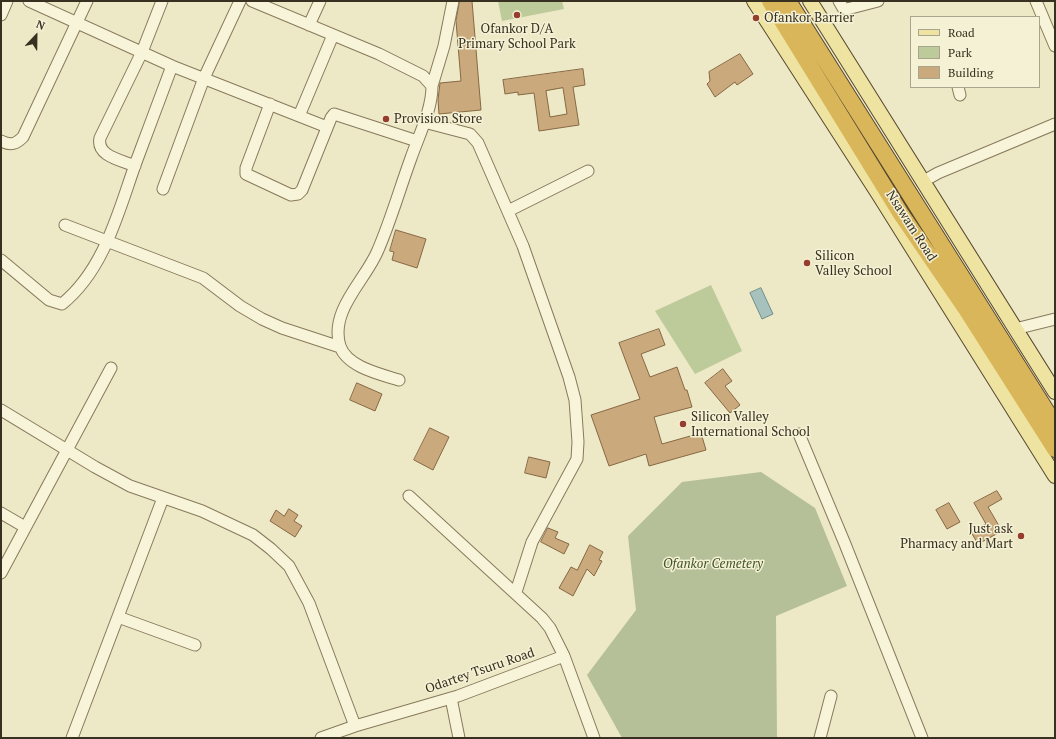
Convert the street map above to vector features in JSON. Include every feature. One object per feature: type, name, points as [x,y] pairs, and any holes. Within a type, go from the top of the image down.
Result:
[{"type":"highway","name":"Nsawam Road","points":[[770,1],[901,214],[966,309],[1055,449]]},
{"type":"highway","name":"Nsawam Road","points":[[788,1],[1055,425]]},
{"type":"main road","points":[[754,1],[1055,476]]},
{"type":"main road","points":[[810,1],[1055,392]]},
{"type":"street","points":[[1,15],[7,1]]},
{"type":"street","points":[[29,1],[172,66],[327,128]]},
{"type":"street","points":[[1,141],[11,145],[17,143],[23,137],[87,1]]},
{"type":"street","points":[[135,166],[100,150],[99,144],[100,138],[142,52],[162,1]]},
{"type":"street","points":[[162,189],[204,78],[240,1]]},
{"type":"street","points":[[252,1],[379,54],[423,76],[432,86]]},
{"type":"street","points":[[309,25],[320,1]]},
{"type":"street","points":[[398,380],[362,367],[348,358],[340,347],[338,333],[342,314],[351,295],[378,251],[424,122],[432,96],[432,86],[447,36],[453,1]]},
{"type":"street","points":[[839,1],[843,8],[847,9],[878,1]]},
{"type":"street","points":[[1036,1],[1039,16]]},
{"type":"street","points":[[1040,18],[1055,46]]},
{"type":"street","points":[[299,116],[333,35]]},
{"type":"street","points":[[1,260],[49,300],[62,304],[70,298],[88,274],[108,240],[172,66]]},
{"type":"street","points":[[270,104],[246,168],[246,174],[291,195],[298,194],[302,190],[334,114],[417,141]]},
{"type":"street","points":[[424,122],[470,134],[478,143],[523,246],[570,377],[576,400],[578,442],[577,459],[532,542],[516,592]]},
{"type":"street","points":[[922,182],[938,173],[1055,124]]},
{"type":"street","points":[[508,211],[588,171]]},
{"type":"street","points":[[65,225],[108,240],[202,278],[240,306],[262,319],[282,328],[340,347]]},
{"type":"street","points":[[1015,329],[1055,319]]},
{"type":"street","points":[[1,573],[111,368]]},
{"type":"street","points":[[1,410],[95,467],[130,486],[202,511],[254,535],[289,566],[309,603],[355,726]]},
{"type":"street","points":[[799,434],[845,544],[922,738]]},
{"type":"street","points":[[409,496],[516,592],[550,628],[564,656],[594,738]]},
{"type":"street","points":[[72,738],[163,498]]},
{"type":"street","points":[[1,513],[25,527]]},
{"type":"street","points":[[118,617],[195,645]]},
{"type":"street","name":"Odartey Tsuru Road","points":[[321,738],[355,726],[451,698],[564,656]]},
{"type":"street","points":[[820,738],[831,696]]},
{"type":"street","points":[[451,698],[459,738]]},
{"type":"green space","name":"Ofankor D/A Primary School Park","points":[[498,1],[562,1],[564,9],[502,21]]},
{"type":"green space","points":[[711,285],[742,351],[695,374],[655,311]]},
{"type":"green space","name":"Ofankor Cemetery","points":[[761,472],[815,508],[847,586],[776,616],[777,738],[622,738],[587,675],[636,610],[628,536],[682,482]]},
{"type":"water","points":[[761,288],[773,314],[762,319],[750,293]]},
{"type":"building","points":[[460,1],[472,1],[481,110],[439,114],[438,100],[440,83],[461,81],[456,21]]},
{"type":"building","points":[[740,54],[753,74],[737,85],[735,82],[715,97],[707,84],[710,81],[709,72]]},
{"type":"building","points":[[583,69],[585,85],[573,87],[579,125],[539,131],[534,93],[518,95],[518,92],[505,94],[503,80]],"holes":[[[563,88],[567,114],[550,117],[546,91]]]},
{"type":"building","points":[[396,230],[426,239],[417,268],[392,260],[394,252],[390,251]]},
{"type":"building","points":[[659,329],[665,345],[641,354],[650,377],[677,367],[685,390],[687,390],[692,407],[654,417],[662,444],[701,433],[706,450],[649,466],[646,454],[609,466],[591,415],[640,399],[619,343]]},
{"type":"building","points":[[723,369],[732,381],[725,386],[740,405],[730,413],[705,383]]},
{"type":"building","points":[[357,383],[382,394],[375,411],[350,400]]},
{"type":"building","points":[[430,428],[449,437],[433,470],[414,460]]},
{"type":"building","points":[[529,457],[550,462],[546,478],[525,473]]},
{"type":"building","points":[[997,491],[1002,499],[988,507],[1002,531],[978,544],[971,532],[986,524],[974,503]]},
{"type":"building","points":[[949,503],[960,522],[947,529],[936,510]]},
{"type":"building","points":[[289,509],[298,515],[294,521],[302,526],[295,537],[270,521],[276,510],[284,516]]},
{"type":"building","points":[[548,528],[558,532],[555,538],[569,544],[564,554],[541,542]]},
{"type":"building","points":[[590,545],[603,552],[599,560],[602,561],[594,576],[587,569],[573,596],[559,588],[571,567],[577,570]]},
{"type":"place","name":"Ofankor D/A Primary School Park","points":[[517,15]]},
{"type":"place","name":"Ofankor Barrier","points":[[756,18]]},
{"type":"place","name":"Provision Store","points":[[386,119]]},
{"type":"place","name":"Silicon Valley School","points":[[807,263]]},
{"type":"place","name":"Silicon Valley International School","points":[[683,424]]},
{"type":"place","name":"Just ask Pharmacy and Mart","points":[[1021,536]]}]
